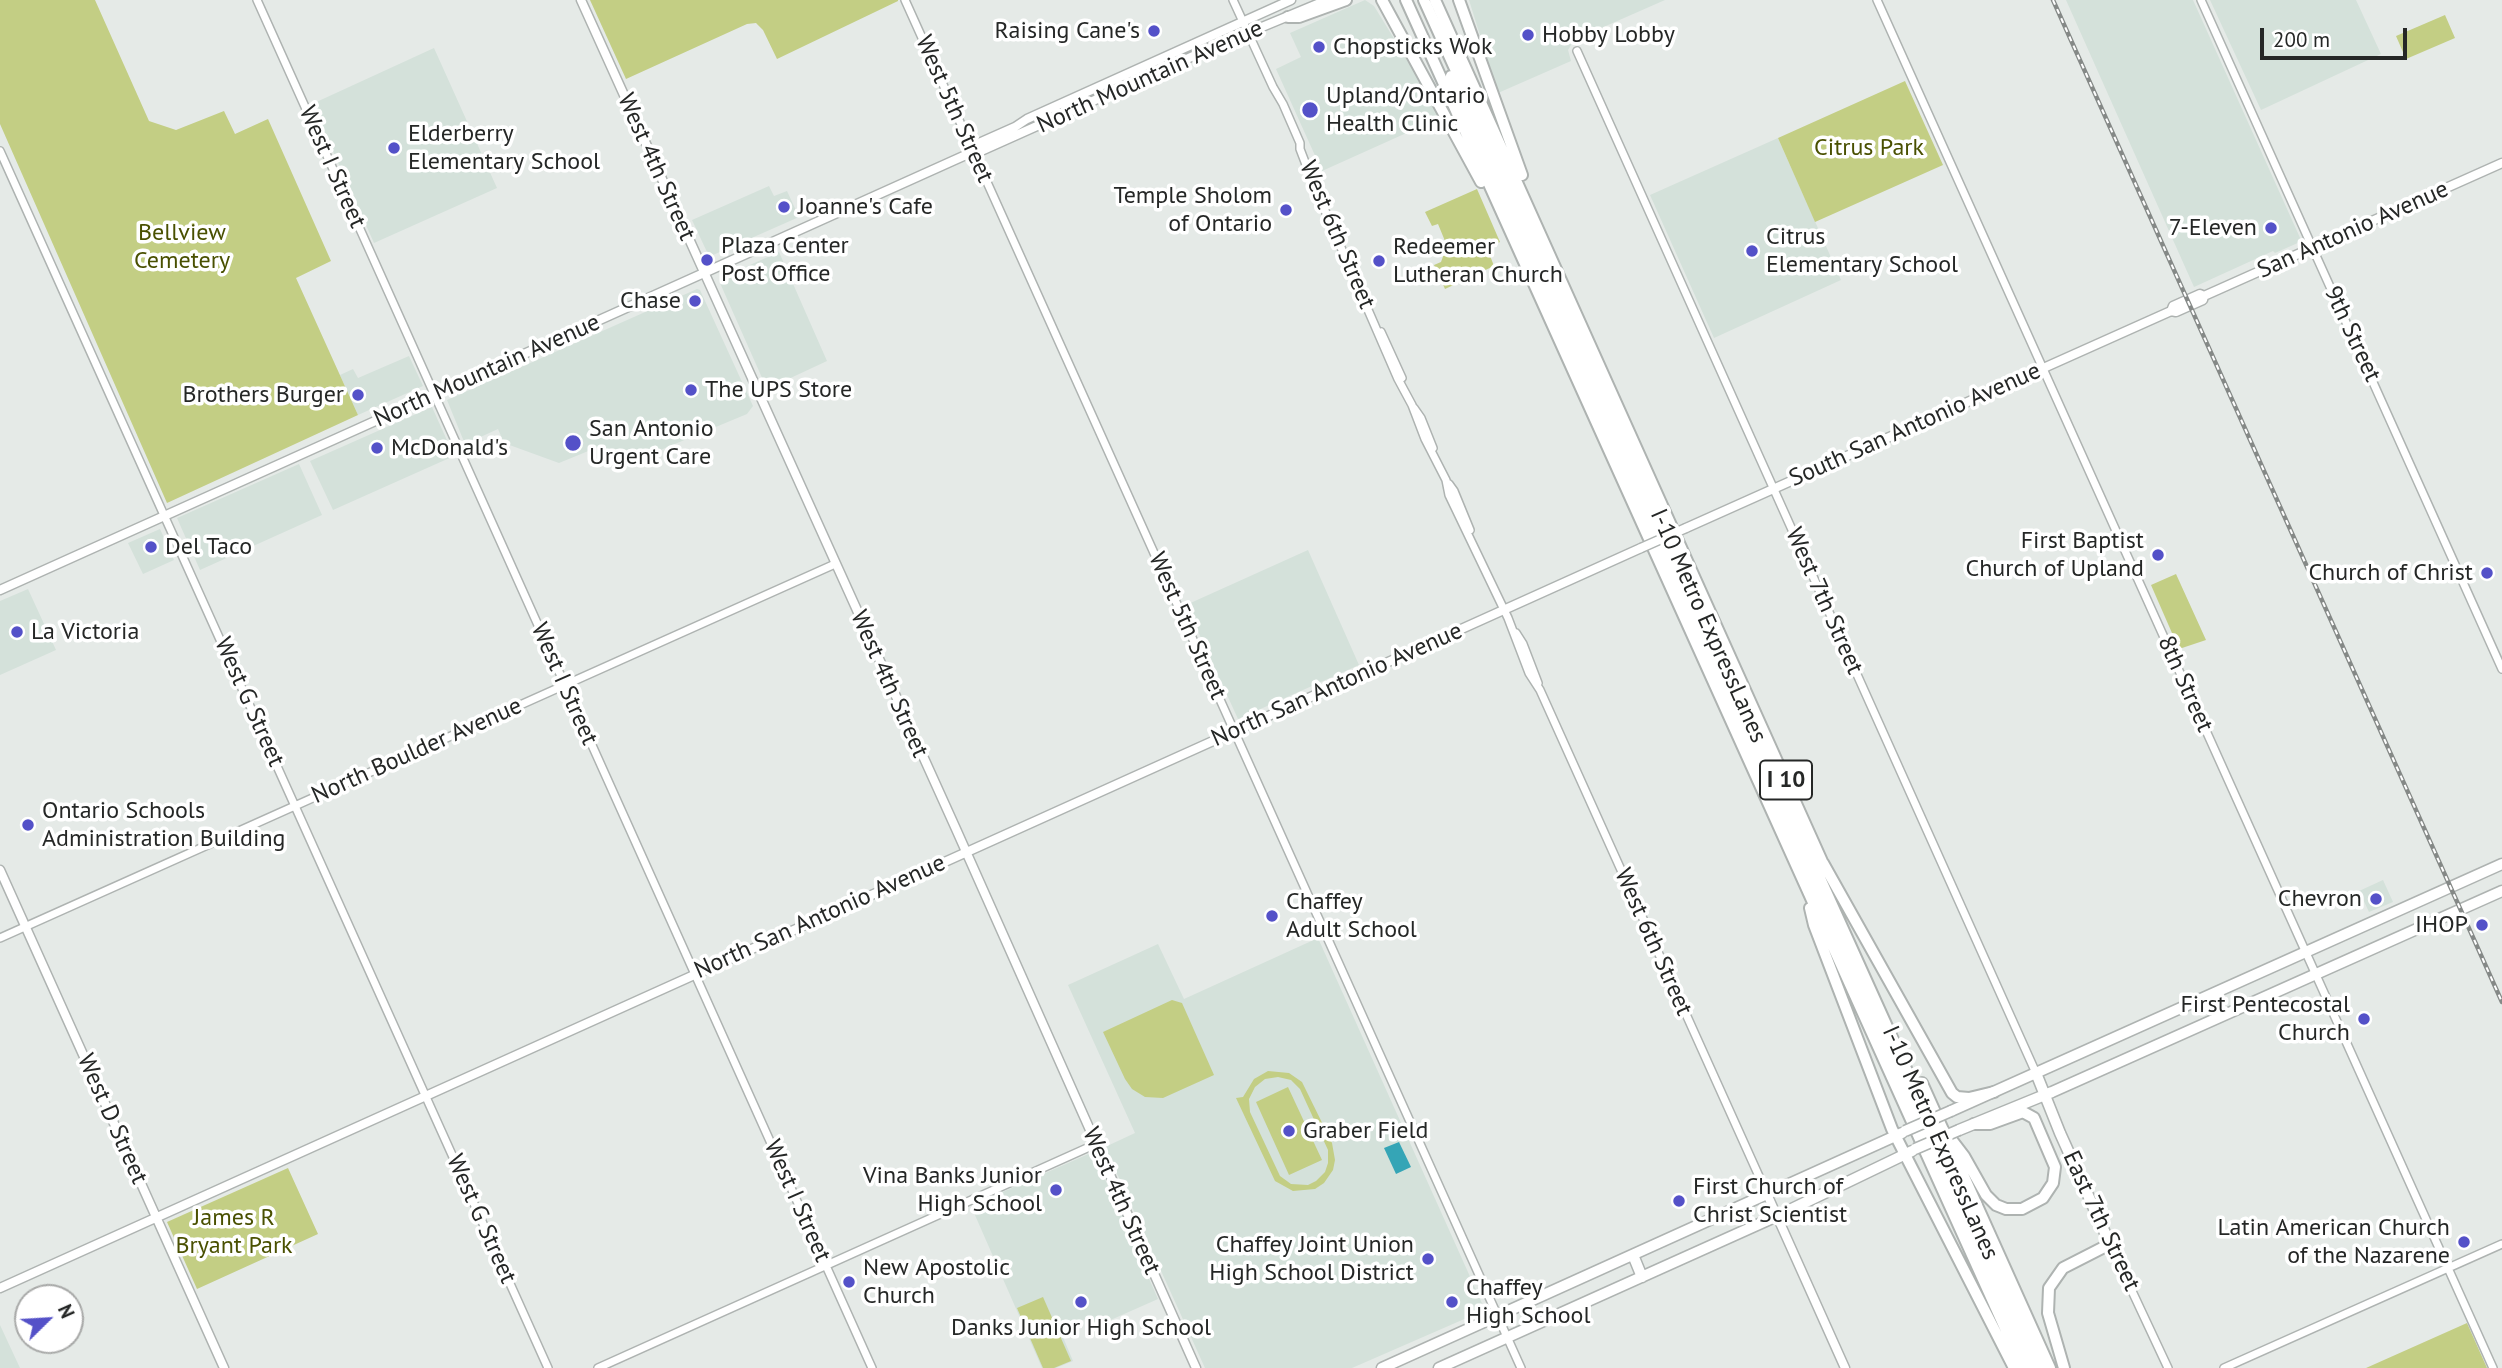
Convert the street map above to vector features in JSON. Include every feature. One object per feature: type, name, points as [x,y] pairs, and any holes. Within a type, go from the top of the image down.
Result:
[{"type":"highway","points":[[1288,17],[1299,18],[1346,0]]},
{"type":"highway","name":"I 10","points":[[1406,0],[2022,1368]]},
{"type":"highway","name":"I-10 Metro ExpressLanes","points":[[1416,0],[2031,1368]]},
{"type":"highway","name":"I-10 Metro ExpressLanes","points":[[1424,0],[2041,1368]]},
{"type":"highway","name":"I 10","points":[[1435,0],[2050,1368]]},
{"type":"highway","points":[[1459,0],[1520,169],[1556,256],[1560,276]]},
{"type":"highway","points":[[1382,1],[1487,194],[1507,239],[1517,249]]},
{"type":"highway","points":[[1432,55],[1495,174]]},
{"type":"highway","points":[[1495,132],[1512,192]]},
{"type":"highway","points":[[1821,859],[1952,1093],[1957,1097],[1969,1098],[1994,1092]]},
{"type":"highway","points":[[1806,888],[1814,925],[1900,1134],[2014,1368]]},
{"type":"highway","points":[[1939,1123],[1964,1156],[1986,1195],[1996,1205],[2018,1210],[2030,1207],[2043,1198],[2051,1188],[2055,1167],[2034,1118],[2023,1112],[1990,1124],[1974,1124]]},
{"type":"highway","points":[[2064,1368],[2048,1313],[2049,1288],[2063,1268],[2110,1244]]},
{"type":"main road","name":"West 4th Street","points":[[581,0],[1196,1368]]},
{"type":"main road","name":"North Mountain Avenue","points":[[973,151],[979,144],[1105,84],[1291,0]]},
{"type":"main road","name":"North Mountain Avenue","points":[[0,590],[973,151],[981,151],[1327,0]]},
{"type":"main road","points":[[1103,96],[1105,84],[1122,88]]},
{"type":"main road","name":"San Antonio Avenue","points":[[2190,306],[2203,300],[2204,296],[2502,163]]},
{"type":"main road","name":"San Antonio Avenue","points":[[2171,311],[2173,306],[2200,294],[2204,296]]},
{"type":"main road","name":"South San Antonio Avenue","points":[[1641,548],[2171,311],[2176,312],[2190,306]]},
{"type":"main road","name":"North San Antonio Avenue","points":[[0,1288],[1641,548]]},
{"type":"main road","points":[[1382,1368],[2502,864]]},
{"type":"main road","name":"West D Street","points":[[0,870],[224,1368]]},
{"type":"main road","points":[[1438,1368],[1505,1333],[1642,1277],[1909,1152],[2044,1095],[2502,891]]},
{"type":"main road","name":"East 7th Street","points":[[2036,1073],[2110,1244]]},
{"type":"main road","points":[[1767,1194],[1845,1368]]},
{"type":"main road","points":[[1633,1255],[1642,1277]]},
{"type":"street","name":"West I Street","points":[[257,0],[872,1368]]},
{"type":"street","name":"West 5th Street","points":[[905,0],[1521,1368]]},
{"type":"street","name":"West 6th Street","points":[[1233,0],[1374,321],[1399,368],[1424,439],[1466,517],[1529,673],[1540,690],[1767,1194]]},
{"type":"street","name":"8th Street","points":[[1877,0],[2493,1368]]},
{"type":"street","name":"9th Street","points":[[2201,0],[2502,669]]},
{"type":"street","name":"West 7th Street","points":[[1577,51],[2036,1073]]},
{"type":"street","name":"West G Street","points":[[0,150],[548,1368]]},
{"type":"street","name":"North Boulder Avenue","points":[[0,938],[835,564]]},
{"type":"street","points":[[598,1368],[1096,1144]]},
{"type":"street","name":"East 7th Street","points":[[2110,1244],[2168,1368]]},
{"type":"street","points":[[2224,1368],[2502,1244]]},
{"type":"shaded area","points":[[1365,0],[1374,6],[1442,117],[1322,171],[1276,69],[1301,57],[1290,33]]},
{"type":"shaded area","points":[[1469,0],[1665,0],[1574,40],[1568,50],[1571,61],[1498,93]]},
{"type":"shaded area","points":[[2066,0],[2193,0],[2300,242],[2275,253],[2273,251],[2194,287]]},
{"type":"shaded area","points":[[2210,0],[2356,0],[2381,54],[2261,110]]},
{"type":"shaded area","points":[[434,48],[497,188],[374,243],[312,104]]},
{"type":"shaded area","name":"Citrus Elementary School","points":[[1778,138],[1841,280],[1714,338],[1650,195]]},
{"type":"shaded area","points":[[769,186],[774,196],[787,191],[799,217],[713,255],[707,252],[692,220]]},
{"type":"shaded area","points":[[779,252],[827,361],[767,389],[720,283],[723,277]]},
{"type":"shaded area","points":[[697,289],[700,290],[753,406],[747,414],[622,466],[611,462],[603,445],[559,463],[504,443],[498,429],[465,444],[447,400]]},
{"type":"shaded area","points":[[409,356],[423,386],[358,415],[340,375],[353,369],[358,378]]},
{"type":"shaded area","points":[[432,407],[454,456],[333,510],[310,461]]},
{"type":"shaded area","points":[[299,464],[322,515],[200,570],[177,518]]},
{"type":"shaded area","points":[[160,529],[174,560],[143,574],[128,543]]},
{"type":"shaded area","points":[[1308,550],[1359,665],[1238,719],[1186,605]]},
{"type":"shaded area","points":[[28,589],[56,650],[0,675],[0,601]]},
{"type":"shaded area","points":[[2383,880],[2393,902],[2369,912],[2359,891]]},
{"type":"shaded area","name":"Chaffey High School","points":[[1318,938],[1485,1310],[1352,1368],[1205,1368],[1105,1147],[1135,1133],[1068,985],[1158,944],[1184,999]]},
{"type":"shaded area","points":[[1093,1152],[1158,1299],[1097,1326],[1092,1316],[1060,1330],[1073,1361],[1056,1368],[1042,1368],[971,1206]]},
{"type":"shaded area","points":[[0,1325],[20,1368],[0,1368]]},
{"type":"green space","name":"Bellview Cemetery","points":[[0,0],[95,0],[149,121],[176,130],[224,111],[235,134],[268,119],[331,261],[296,278],[358,415],[167,503],[0,124]]},
{"type":"green space","points":[[590,0],[898,1],[777,59],[763,30],[756,23],[747,24],[626,79]]},
{"type":"green space","points":[[2445,15],[2455,38],[2406,59],[2396,36]]},
{"type":"green space","name":"Citrus Park","points":[[1905,81],[1943,165],[1815,222],[1778,138]]},
{"type":"green space","points":[[1477,189],[1500,242],[1487,248],[1494,266],[1445,289],[1434,265],[1441,262],[1445,251],[1441,243],[1445,241],[1438,224],[1432,226],[1425,212]]},
{"type":"green space","points":[[2176,574],[2206,640],[2179,649],[2151,585]]},
{"type":"green space","points":[[1172,1000],[1182,1003],[1214,1075],[1163,1098],[1145,1097],[1132,1089],[1125,1079],[1103,1032]]},
{"type":"green space","points":[[1268,1071],[1289,1073],[1302,1082],[1332,1143],[1335,1160],[1333,1170],[1324,1183],[1315,1189],[1293,1191],[1275,1181],[1236,1098],[1243,1097],[1254,1079]],"holes":[[[1278,1077],[1291,1080],[1300,1089],[1328,1150],[1325,1172],[1308,1185],[1291,1184],[1280,1176],[1250,1112],[1249,1099],[1255,1087],[1265,1079]]]},
{"type":"green space","name":"Graber Field","points":[[1288,1087],[1322,1160],[1289,1175],[1256,1102]]},
{"type":"green space","name":"James R Bryant Park","points":[[288,1168],[318,1234],[197,1289],[167,1222]]},
{"type":"green space","points":[[1043,1297],[1071,1361],[1054,1368],[1043,1368],[1017,1308]]},
{"type":"green space","points":[[2467,1323],[2487,1368],[2366,1368]]},
{"type":"water","points":[[1399,1142],[1411,1167],[1396,1174],[1384,1148]]},
{"type":"railway","points":[[2053,0],[2502,1002]]},
{"type":"place","name":"Raising Cane's","points":[[1154,31]]},
{"type":"place","name":"Hobby Lobby","points":[[1528,35]]},
{"type":"place","name":"Chopsticks Wok","points":[[1319,47]]},
{"type":"place","name":"Upland/Ontario Health Clinic","points":[[1310,110]]},
{"type":"place","name":"Elderberry Elementary School","points":[[394,148]]},
{"type":"place","name":"Joanne's Cafe","points":[[784,207]]},
{"type":"place","name":"Temple Sholom of Ontario","points":[[1286,210]]},
{"type":"place","name":"7-Eleven","points":[[2271,228]]},
{"type":"place","name":"Citrus Elementary School","points":[[1752,251]]},
{"type":"place","name":"Plaza Center Post Office","points":[[707,260]]},
{"type":"place","name":"Redeemer Lutheran Church","points":[[1379,261]]},
{"type":"place","name":"Chase","points":[[695,301]]},
{"type":"place","name":"The UPS Store","points":[[691,390]]},
{"type":"place","name":"Brothers Burger","points":[[358,395]]},
{"type":"place","name":"San Antonio Urgent Care","points":[[573,443]]},
{"type":"place","name":"McDonald's","points":[[377,448]]},
{"type":"place","name":"Del Taco","points":[[151,547]]},
{"type":"place","name":"First Baptist Church of Upland","points":[[2158,555]]},
{"type":"place","name":"Church of Christ","points":[[2487,573]]},
{"type":"place","name":"La Victoria","points":[[17,632]]},
{"type":"place","name":"Ontario Schools Administration Building","points":[[28,825]]},
{"type":"place","name":"Chevron","points":[[2376,899]]},
{"type":"place","name":"Chaffey Adult School","points":[[1272,916]]},
{"type":"place","name":"IHOP","points":[[2482,925]]},
{"type":"place","name":"First Pentecostal Church","points":[[2364,1019]]},
{"type":"place","name":"Graber Field","points":[[1289,1131]]},
{"type":"place","name":"Vina Banks Junior High School","points":[[1056,1190]]},
{"type":"place","name":"First Church of Christ Scientist","points":[[1679,1201]]},
{"type":"place","name":"Latin American Church of the Nazarene","points":[[2464,1242]]},
{"type":"place","name":"Chaffey Joint Union High School District","points":[[1428,1259]]},
{"type":"place","name":"New Apostolic Church","points":[[849,1282]]},
{"type":"place","name":"Danks Junior High School","points":[[1081,1302]]},
{"type":"place","name":"Chaffey High School","points":[[1452,1302]]}]
